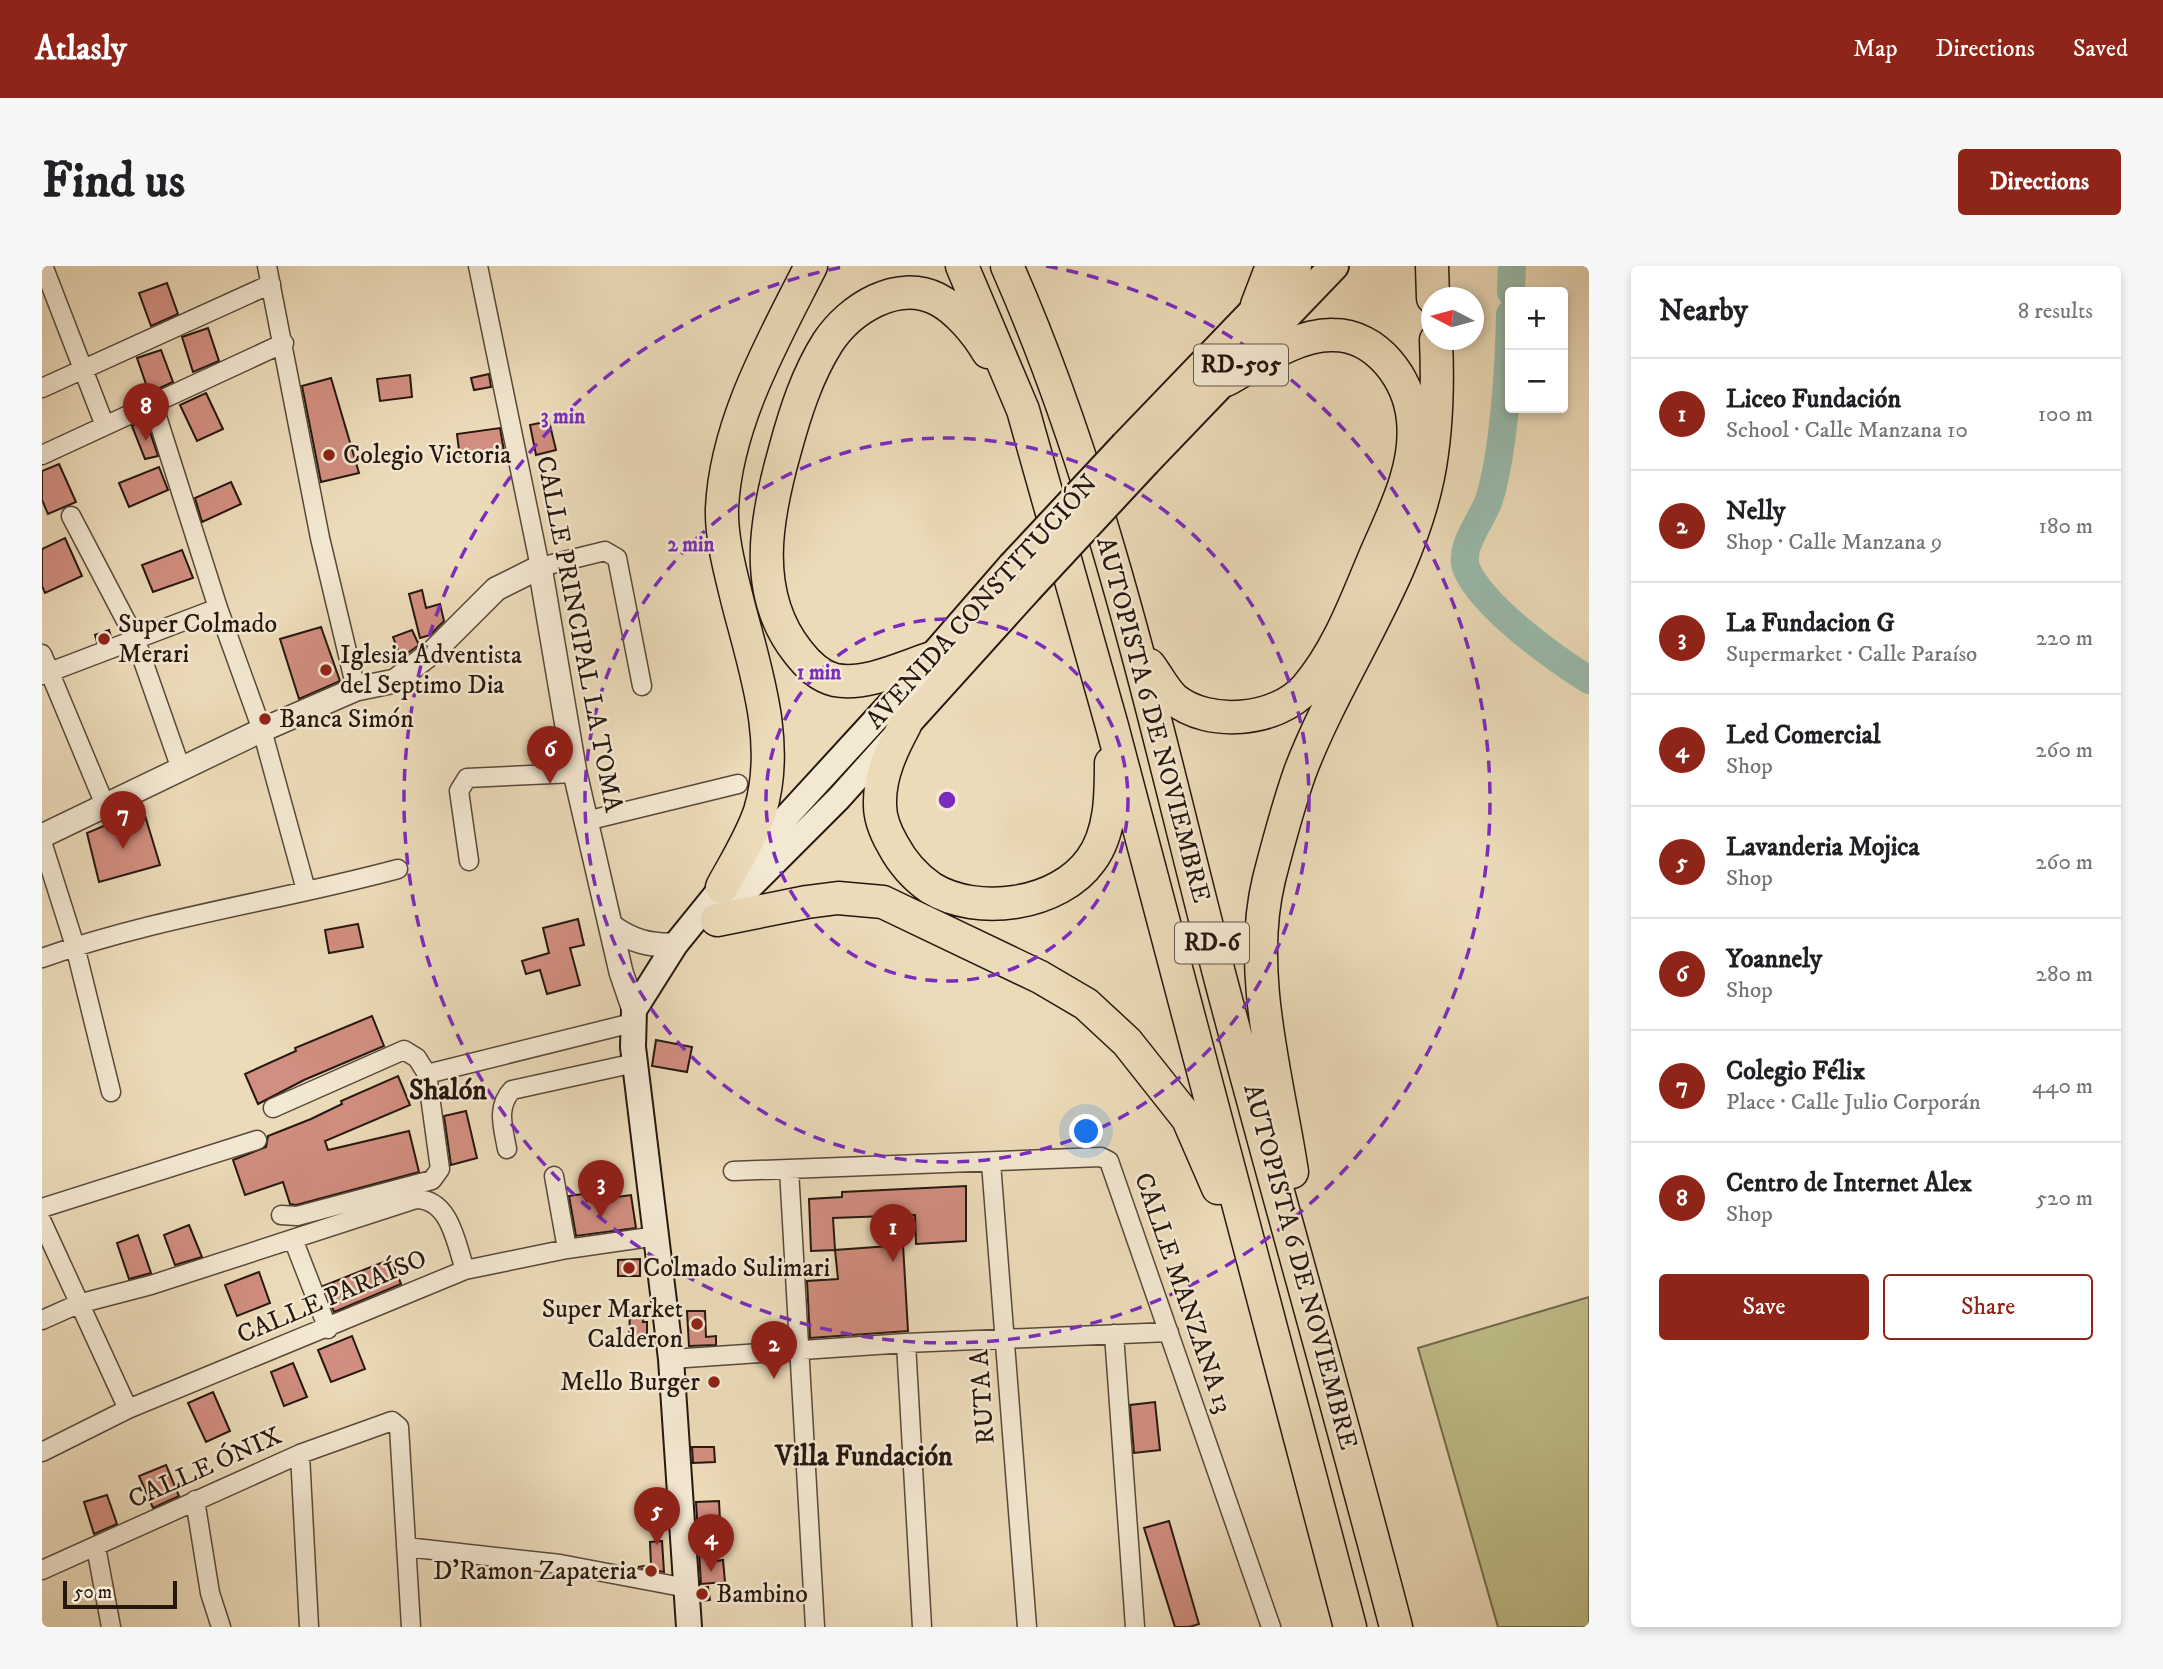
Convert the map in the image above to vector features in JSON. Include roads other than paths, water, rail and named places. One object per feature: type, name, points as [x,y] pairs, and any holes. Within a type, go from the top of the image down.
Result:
[{"type":"highway","points":[[722,887],[759,813],[766,785],[768,755],[764,712],[731,574],[722,511],[729,454],[770,346],[811,266]]},
{"type":"highway","name":"AUTOPISTA 6 DE NOVIEMBRE","points":[[962,266],[1023,410],[1112,726],[1350,1627]]},
{"type":"highway","name":"AUTOPISTA 6 DE NOVIEMBRE","points":[[1006,266],[1033,326],[1083,464],[1138,648],[1222,983],[1396,1627]]},
{"type":"highway","points":[[1023,266],[1033,326]]},
{"type":"highway","points":[[1258,305],[1272,266]]},
{"type":"highway","points":[[1432,266],[1433,287]]},
{"type":"highway","points":[[932,658],[846,682],[820,674],[809,666],[787,638],[777,616],[770,586],[766,531],[796,409],[829,342],[845,322],[863,306],[886,296],[912,294],[936,299],[964,322],[980,339],[1023,410]]},
{"type":"highway","points":[[1138,648],[1172,697],[1189,709],[1215,717],[1240,717],[1284,704],[1305,690],[1333,647],[1405,486],[1413,421],[1408,396],[1402,379],[1374,349],[1353,338],[1332,334],[1306,340],[1226,380]]},
{"type":"highway","points":[[1314,1316],[1264,988],[1262,946],[1268,881],[1301,772],[1406,550],[1428,477],[1436,410],[1436,350]]},
{"type":"highway","points":[[905,725],[890,753],[880,806],[884,831],[898,855],[914,874],[933,889],[952,897],[1010,903],[1052,892],[1075,879],[1092,859],[1104,836],[1108,814],[1112,726]]},
{"type":"highway","points":[[717,920],[817,900],[838,898],[883,902],[1040,977],[1086,1004],[1127,1042],[1188,1119],[1222,1194],[1247,1275],[1317,1554],[1340,1589]]},
{"type":"main road","name":"RD-505","points":[[1020,577],[1136,454],[1258,305],[1297,266]]},
{"type":"main road","name":"RD-505","points":[[1136,454],[1226,380],[1334,266]]},
{"type":"main road","name":"AVENIDA CONSTITUCIÓN","points":[[675,945],[696,935],[717,920],[839,797],[905,725],[1020,577]]},
{"type":"main road","name":"AVENIDA CONSTITUCIÓN","points":[[633,1017],[641,994],[675,945],[722,887],[932,658],[1020,577]]},
{"type":"main road","points":[[633,1017],[635,1063],[671,1359],[689,1627]]},
{"type":"street","points":[[267,266],[320,538],[356,689]]},
{"type":"street","name":"CALLE PRINCIPAL LA TOMA","points":[[478,266],[540,566],[575,773],[633,1017]]},
{"type":"street","points":[[45,268],[105,426]]},
{"type":"street","points":[[42,388],[271,284]]},
{"type":"street","points":[[42,456],[284,344]]},
{"type":"street","points":[[153,404],[218,608],[262,730],[306,890]]},
{"type":"street","points":[[71,516],[135,638],[181,769]]},
{"type":"street","points":[[42,836],[262,730],[356,689],[395,681],[435,650],[496,589],[540,566],[605,551],[617,558],[642,686]]},
{"type":"street","points":[[46,673],[218,608]]},
{"type":"street","points":[[42,653],[46,673],[105,805]]},
{"type":"street","points":[[469,860],[459,791],[467,778],[575,773]]},
{"type":"street","points":[[586,821],[737,784]]},
{"type":"street","points":[[42,842],[75,946],[111,1093]]},
{"type":"street","points":[[42,958],[75,946],[398,869]]},
{"type":"street","points":[[611,926],[638,942],[656,946],[675,945]]},
{"type":"street","points":[[427,1074],[633,1017]]},
{"type":"street","points":[[273,1108],[404,1051],[417,1058],[427,1074],[440,1169],[432,1180],[297,1216],[281,1215]]},
{"type":"street","points":[[507,1149],[501,1115],[505,1097],[512,1090],[635,1063]]},
{"type":"street","points":[[42,1208],[257,1140]]},
{"type":"street","name":"CALLE MANZANA 13","points":[[733,1171],[1101,1157],[1109,1161],[1271,1627]]},
{"type":"street","name":"RUTA A","points":[[991,1163],[1027,1627]]},
{"type":"street","points":[[789,1169],[815,1627]]},
{"type":"street","points":[[554,1176],[567,1249]]},
{"type":"street","points":[[42,1320],[78,1304],[151,1285],[416,1199],[426,1199],[439,1205],[466,1270]]},
{"type":"street","points":[[42,1222],[128,1409]]},
{"type":"street","name":"CALLE PARAÍSO","points":[[42,1452],[128,1409],[466,1270],[567,1249],[657,1236]]},
{"type":"street","points":[[293,1239],[328,1329]]},
{"type":"street","points":[[671,1359],[906,1343],[1169,1332]]},
{"type":"street","points":[[1114,1334],[1135,1627]]},
{"type":"street","points":[[906,1343],[922,1627]]},
{"type":"street","name":"CALLE ÓNIX","points":[[42,1570],[300,1454],[392,1421],[399,1427],[406,1547]]},
{"type":"street","points":[[300,1454],[309,1627]]},
{"type":"street","points":[[195,1500],[209,1593],[221,1627]]},
{"type":"street","points":[[96,1547],[111,1627]]},
{"type":"street","points":[[411,1627],[406,1547],[560,1564],[687,1588]]},
{"type":"waterway","points":[[1511,287],[1512,266]]},
{"type":"waterway","points":[[1508,350],[1502,434],[1494,480],[1486,508],[1468,544],[1465,562],[1476,585],[1504,616],[1540,646],[1589,680]]},
{"type":"place","name":"Centro de Internet Alex","points":[[146,441]]},
{"type":"place","name":"Colegio Victoria","points":[[329,455]]},
{"type":"place","name":"Super Colmado Merari","points":[[104,639]]},
{"type":"place","name":"Iglesia Adventista del Septimo Dia","points":[[326,670]]},
{"type":"place","name":"Banca Simón","points":[[265,719]]},
{"type":"place","name":"Yoannely","points":[[550,784]]},
{"type":"place","name":"Colegio Félix","points":[[123,849]]},
{"type":"place","name":"La Fundacion G","points":[[601,1218]]},
{"type":"place","name":"Liceo Fundación","points":[[893,1262]]},
{"type":"place","name":"Colmado Sulimari","points":[[629,1268]]},
{"type":"place","name":"Super Market Calderon","points":[[697,1324]]},
{"type":"place","name":"Nelly","points":[[774,1379]]},
{"type":"place","name":"Mello Burger","points":[[714,1382]]},
{"type":"place","name":"Lavanderia Mojica","points":[[657,1545]]},
{"type":"place","name":"D'Ramon Zapateria","points":[[651,1571]]},
{"type":"place","name":"Led Comercial","points":[[711,1572]]},
{"type":"place","name":"Bambino","points":[[702,1594]]},
{"type":"district","name":"Shalón","points":[[448,1090]]},
{"type":"district","name":"Villa Fundación","points":[[864,1456]]}]
